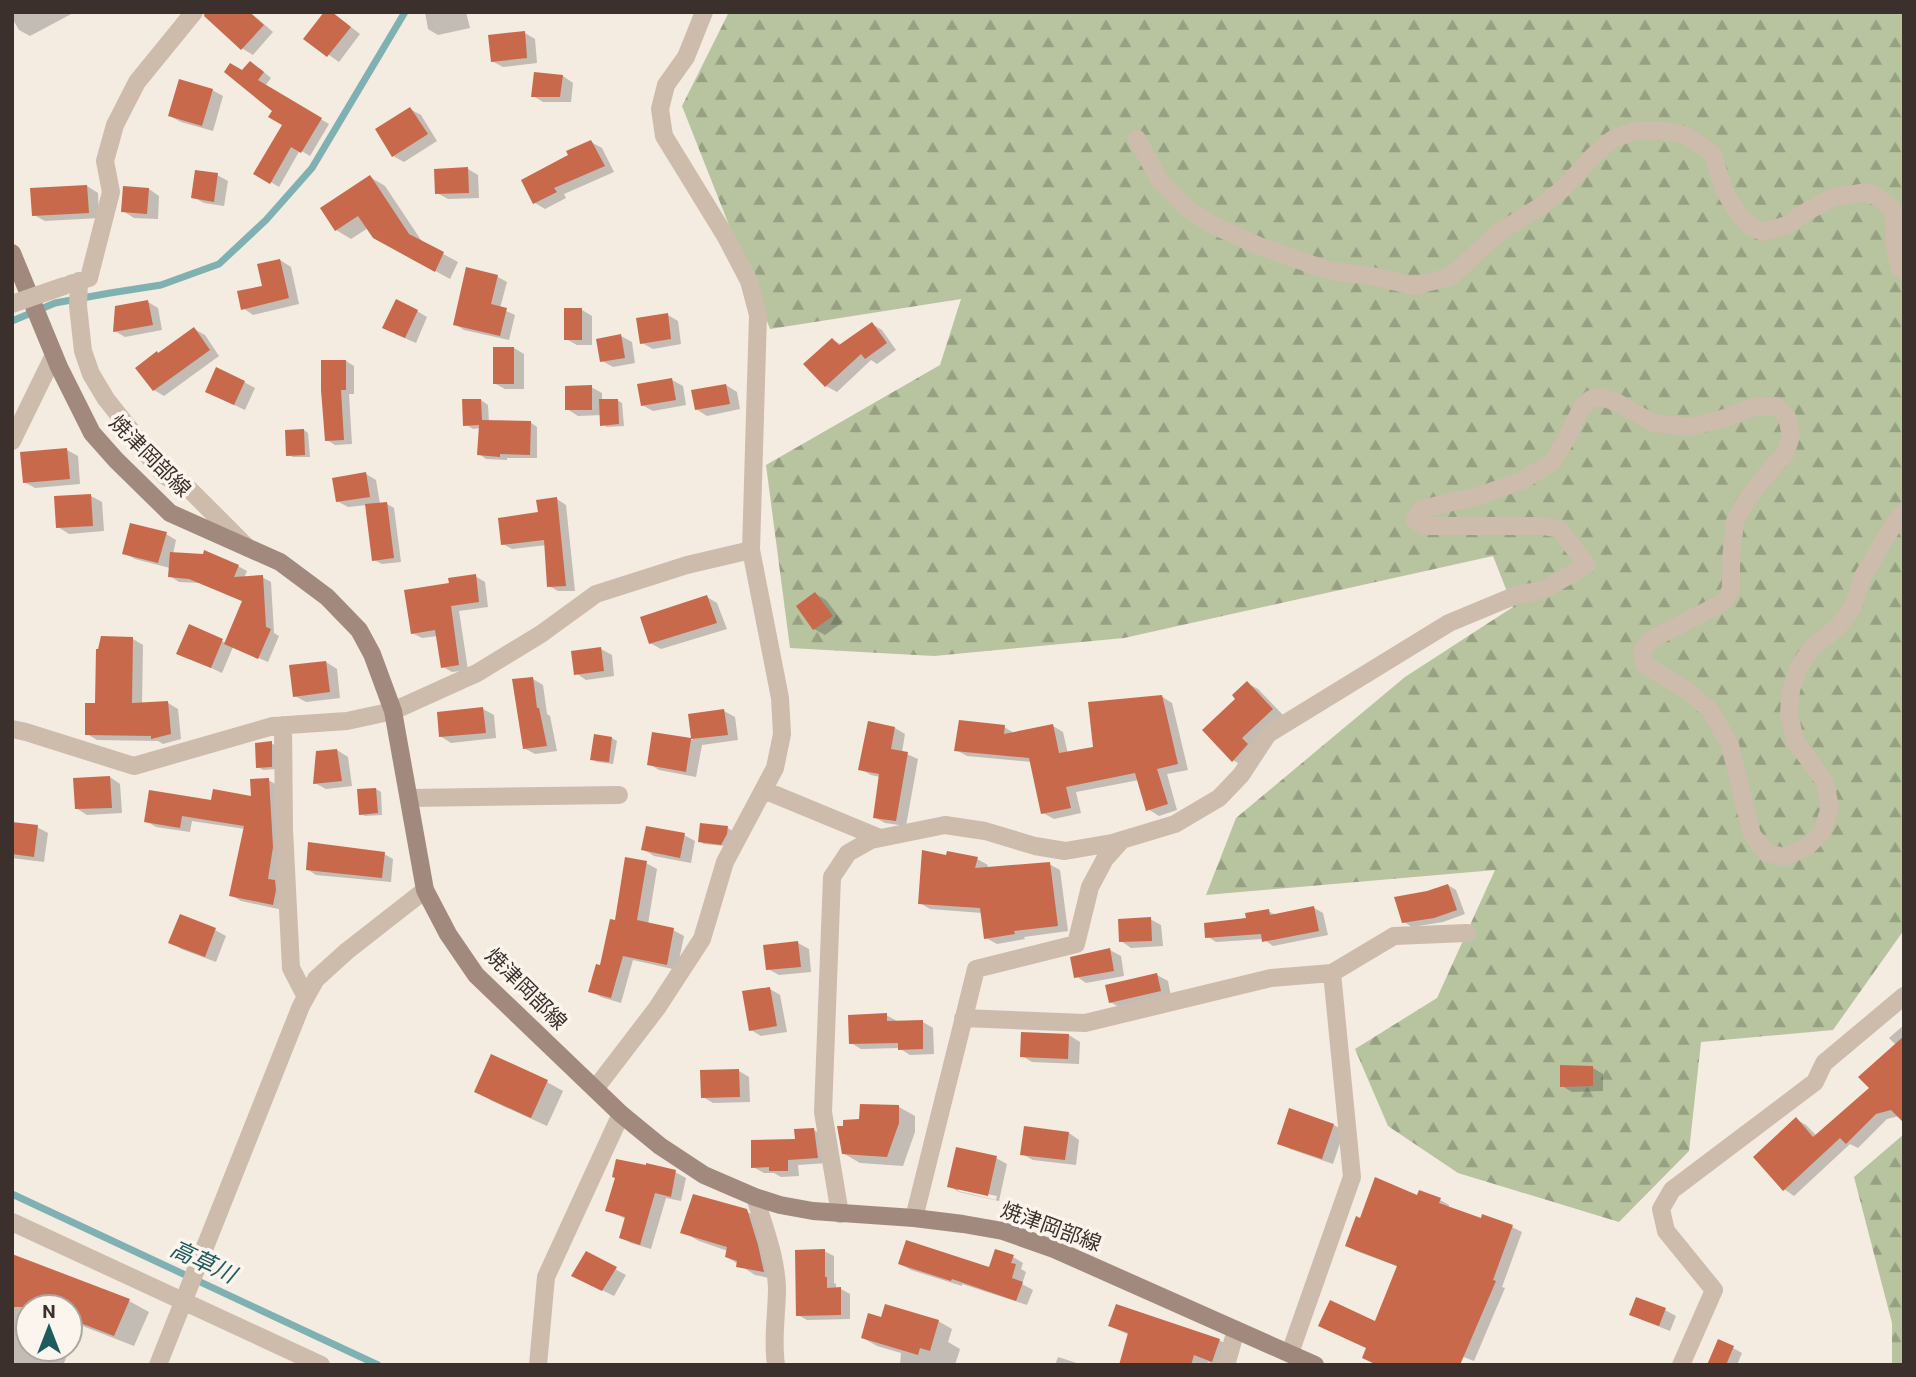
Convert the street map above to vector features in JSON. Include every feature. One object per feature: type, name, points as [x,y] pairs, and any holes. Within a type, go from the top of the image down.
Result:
[{"type":"main road","name":"焼津岡部線","points":[[12,254],[54,355],[92,433],[116,460],[170,513],[280,562],[327,597],[359,630],[372,654],[393,711],[425,890],[448,934],[476,975],[621,1114],[660,1146],[704,1175],[755,1197],[780,1205],[840,1214],[914,1218],[1003,1231],[1054,1249],[1315,1365]]},
{"type":"street","points":[[12,304],[89,278],[111,191],[105,161],[115,125],[137,82],[194,12]]},
{"type":"street","points":[[595,1089],[657,1008],[702,939],[725,862],[775,768],[782,734],[779,698],[751,550],[758,315],[749,281],[726,237],[664,136],[660,109],[666,85],[685,57],[704,12]]},
{"type":"street","points":[[1137,139],[1160,181],[1188,209],[1213,225],[1259,246],[1330,271],[1372,276],[1413,286],[1450,277],[1498,233],[1565,187],[1593,156],[1613,139],[1634,131],[1658,130],[1685,135],[1712,153],[1726,192],[1739,214],[1750,226],[1763,232],[1787,225],[1834,197],[1868,192],[1882,200],[1892,209],[1897,258],[1899,268],[1904,271]]},
{"type":"street","points":[[71,283],[78,306],[83,351],[91,374],[106,398],[165,476],[190,490],[247,548]]},
{"type":"street","points":[[12,441],[54,355]]},
{"type":"street","points":[[840,1214],[823,1112],[832,877],[848,853],[871,840],[945,825],[985,831],[1035,846],[1065,851],[1122,840],[1175,824],[1219,798],[1241,775],[1268,734],[1449,623],[1514,596],[1545,589],[1587,565],[1559,529],[1544,526],[1425,526],[1415,520],[1422,509],[1523,480],[1552,462],[1582,407],[1591,399],[1602,397],[1653,423],[1689,427],[1754,407],[1776,406],[1787,417],[1791,436],[1786,455],[1776,463],[1747,499],[1735,522],[1731,589],[1724,602],[1652,639],[1642,652],[1645,664],[1689,692],[1710,710],[1730,745],[1752,835],[1767,853],[1784,857],[1807,847],[1815,840],[1822,832],[1830,807],[1825,782],[1795,741],[1789,713],[1791,690],[1799,666],[1812,648],[1837,628],[1852,608],[1863,576],[1904,512]]},
{"type":"street","points":[[12,729],[134,766],[273,726],[347,721],[393,711],[477,673],[541,634],[596,594],[687,565],[751,550]]},
{"type":"street","points":[[283,725],[284,830],[291,968],[306,997]]},
{"type":"street","points":[[764,790],[880,838]]},
{"type":"street","points":[[409,798],[620,795]]},
{"type":"street","points":[[914,1218],[976,969],[1076,944],[1090,887],[1105,859],[1122,840]]},
{"type":"street","points":[[158,1365],[300,1006],[316,979],[425,890]]},
{"type":"street","points":[[963,1018],[1085,1023],[1271,978],[1332,973],[1394,936],[1466,933]]},
{"type":"street","points":[[1290,1353],[1352,1177],[1332,973]]},
{"type":"street","points":[[1681,1365],[1714,1290],[1666,1231],[1661,1209],[1672,1190],[1815,1082],[1824,1063],[1904,996]]},
{"type":"street","points":[[538,1365],[546,1277],[621,1114]]},
{"type":"street","points":[[755,1197],[773,1254],[777,1288],[774,1351],[776,1365]]},
{"type":"street","points":[[12,1222],[185,1297],[321,1365]]},
{"type":"street","points":[[1226,1365],[1236,1329]]},
{"type":"green space","points":[[729,12],[1904,12],[1904,930],[1833,1030],[1701,1042],[1689,1151],[1619,1222],[1458,1173],[1388,1126],[1355,1049],[1437,998],[1495,870],[1206,895],[1236,818],[1405,677],[1513,607],[1493,556],[1124,638],[934,656],[790,648],[766,465],[940,365],[961,299],[770,329],[682,106]]},
{"type":"green space","points":[[1904,1134],[1904,1365],[1892,1365],[1892,1323],[1854,1177]]},
{"type":"building","points":[[205,12],[249,12],[264,25],[241,50],[204,16]]},
{"type":"building","points":[[324,12],[332,12],[351,27],[327,57],[303,39]]},
{"type":"building","points":[[525,31],[527,58],[491,62],[488,35]]},
{"type":"building","points":[[250,61],[264,72],[258,80],[322,118],[301,153],[291,147],[270,184],[253,174],[282,125],[268,117],[272,111],[224,72],[230,63],[242,70]]},
{"type":"building","points":[[534,72],[563,75],[560,97],[531,97]]},
{"type":"building","points":[[179,79],[213,89],[202,126],[168,116]]},
{"type":"building","points":[[410,107],[428,134],[392,157],[375,129]]},
{"type":"building","points":[[591,140],[605,166],[554,188],[557,192],[533,204],[521,180],[568,155],[566,151]]},
{"type":"building","points":[[468,167],[469,193],[435,194],[434,169]]},
{"type":"building","points":[[195,170],[218,173],[214,202],[191,198]]},
{"type":"building","points":[[370,175],[409,234],[444,252],[435,272],[373,238],[358,216],[335,231],[320,208]]},
{"type":"building","points":[[87,185],[89,213],[32,216],[30,188]]},
{"type":"building","points":[[123,186],[149,188],[147,214],[121,212]]},
{"type":"building","points":[[280,259],[289,298],[241,310],[237,291],[262,286],[257,264]]},
{"type":"building","points":[[466,267],[498,275],[491,304],[507,308],[500,336],[453,325]]},
{"type":"building","points":[[396,299],[418,310],[405,338],[382,328]]},
{"type":"building","points":[[148,300],[153,325],[113,332],[115,306]]},
{"type":"building","points":[[564,308],[582,308],[582,340],[564,340]]},
{"type":"building","points":[[668,313],[671,339],[640,344],[636,318]]},
{"type":"building","points":[[872,322],[887,343],[865,359],[861,354],[825,387],[803,364],[832,338],[839,345]]},
{"type":"building","points":[[194,327],[210,350],[153,391],[135,368]]},
{"type":"building","points":[[621,334],[625,358],[600,362],[596,339]]},
{"type":"building","points":[[493,347],[514,347],[514,384],[493,384]]},
{"type":"building","points":[[321,360],[346,360],[346,390],[341,390],[344,440],[325,441]]},
{"type":"building","points":[[216,367],[245,381],[234,405],[205,392]]},
{"type":"building","points":[[672,378],[676,400],[641,406],[637,384]]},
{"type":"building","points":[[726,384],[730,404],[695,410],[691,390]]},
{"type":"building","points":[[592,385],[592,410],[565,410],[565,386]]},
{"type":"building","points":[[462,399],[481,399],[482,420],[531,421],[530,455],[477,455],[479,425],[463,426]]},
{"type":"building","points":[[599,399],[618,399],[619,424],[600,426]]},
{"type":"building","points":[[304,429],[305,455],[286,456],[285,430]]},
{"type":"building","points":[[67,448],[70,479],[23,483],[20,452]]},
{"type":"building","points":[[366,472],[370,497],[336,502],[332,478]]},
{"type":"building","points":[[91,494],[93,526],[56,528],[54,496]]},
{"type":"building","points":[[557,497],[566,586],[547,587],[544,540],[501,545],[498,518],[538,512],[536,500]]},
{"type":"building","points":[[387,502],[394,558],[372,561],[365,504]]},
{"type":"building","points":[[130,523],[167,532],[158,563],[122,554]]},
{"type":"building","points":[[204,550],[239,565],[234,577],[263,575],[266,627],[271,629],[258,659],[224,644],[242,601],[189,579],[168,577],[170,552],[203,554]]},
{"type":"building","points":[[476,574],[479,602],[451,606],[459,665],[441,668],[435,630],[411,634],[404,590],[449,583],[448,578]]},
{"type":"building","points":[[815,592],[833,616],[813,630],[796,606]]},
{"type":"building","points":[[707,595],[717,623],[649,644],[640,617]]},
{"type":"building","points":[[189,624],[223,639],[211,668],[176,654]]},
{"type":"building","points":[[101,636],[133,637],[132,703],[168,701],[171,734],[151,739],[151,736],[85,735],[85,703],[95,703],[96,649]]},
{"type":"building","points":[[601,647],[604,671],[574,675],[571,651]]},
{"type":"building","points":[[326,661],[330,692],[293,697],[289,665]]},
{"type":"building","points":[[533,677],[537,708],[547,746],[523,749],[512,679]]},
{"type":"building","points":[[1247,681],[1273,709],[1242,738],[1248,744],[1232,762],[1202,730],[1235,699],[1232,695]]},
{"type":"building","points":[[1162,695],[1178,764],[1157,769],[1168,804],[1146,811],[1135,773],[1066,787],[1071,808],[1041,814],[1029,758],[954,751],[959,720],[1005,725],[1004,734],[1053,724],[1059,753],[1093,747],[1088,702]]},
{"type":"building","points":[[483,707],[486,733],[439,737],[437,712]]},
{"type":"building","points":[[724,709],[728,735],[691,739],[686,772],[647,765],[652,732],[691,738],[688,714]]},
{"type":"building","points":[[868,721],[895,727],[891,749],[908,752],[896,821],[873,818],[879,774],[858,770]]},
{"type":"building","points":[[594,734],[612,737],[609,762],[590,760]]},
{"type":"building","points":[[272,741],[272,767],[256,768],[255,743]]},
{"type":"building","points":[[337,749],[342,781],[313,784],[316,751]]},
{"type":"building","points":[[110,776],[112,808],[75,809],[73,778]]},
{"type":"building","points":[[269,778],[273,847],[268,879],[275,880],[273,905],[229,896],[244,826],[182,816],[180,828],[144,822],[149,790],[211,800],[213,789],[251,796],[250,779]]},
{"type":"building","points":[[376,788],[378,813],[359,815],[357,789]]},
{"type":"building","points":[[12,822],[38,825],[34,857],[12,854]]},
{"type":"building","points":[[700,823],[728,826],[721,845],[698,842]]},
{"type":"building","points":[[646,826],[685,833],[680,858],[641,850]]},
{"type":"building","points":[[308,842],[385,852],[382,878],[306,870]]},
{"type":"building","points":[[922,850],[946,855],[947,851],[978,857],[975,868],[1050,862],[1058,926],[1014,931],[1015,934],[984,939],[980,908],[918,904]]},
{"type":"building","points":[[625,857],[647,861],[637,920],[674,928],[667,965],[623,956],[611,998],[588,992],[596,964],[600,965],[610,919],[615,920]]},
{"type":"building","points":[[1448,884],[1457,910],[1434,918],[1402,923],[1394,897]]},
{"type":"building","points":[[1314,906],[1319,931],[1262,942],[1261,934],[1205,938],[1204,923],[1246,918],[1245,913],[1269,909],[1270,915]]},
{"type":"building","points":[[180,914],[216,928],[205,957],[168,943]]},
{"type":"building","points":[[1151,917],[1152,941],[1119,942],[1118,919]]},
{"type":"building","points":[[798,941],[801,967],[766,970],[763,945]]},
{"type":"building","points":[[1110,948],[1114,971],[1074,978],[1070,957]]},
{"type":"building","points":[[1157,973],[1161,991],[1109,1003],[1105,985]]},
{"type":"building","points":[[770,987],[777,1026],[749,1031],[742,991]]},
{"type":"building","points":[[887,1013],[887,1021],[923,1020],[923,1049],[898,1050],[898,1043],[849,1044],[848,1015]]},
{"type":"building","points":[[1021,1032],[1069,1034],[1068,1059],[1020,1057]]},
{"type":"building","points":[[1904,1036],[1904,1123],[1891,1110],[1876,1114],[1846,1144],[1840,1138],[1783,1191],[1753,1157],[1796,1117],[1813,1137],[1869,1088],[1858,1077]]},
{"type":"building","points":[[491,1054],[548,1080],[531,1118],[474,1092]]},
{"type":"building","points":[[1560,1065],[1593,1066],[1593,1086],[1560,1087]]},
{"type":"building","points":[[739,1069],[740,1097],[701,1098],[700,1070]]},
{"type":"building","points":[[860,1104],[899,1105],[899,1123],[887,1157],[842,1154],[837,1126],[843,1126],[843,1120],[859,1119]]},
{"type":"building","points":[[1289,1108],[1334,1124],[1322,1159],[1277,1144]]},
{"type":"building","points":[[1024,1126],[1069,1132],[1065,1160],[1020,1155]]},
{"type":"building","points":[[814,1128],[818,1158],[788,1160],[788,1171],[769,1171],[769,1167],[751,1168],[751,1140],[795,1139],[794,1129]]},
{"type":"building","points":[[956,1147],[997,1156],[988,1196],[947,1187]]},
{"type":"building","points":[[616,1159],[676,1170],[671,1197],[655,1193],[640,1245],[619,1238],[625,1217],[605,1211],[615,1178],[612,1177]]},
{"type":"building","points":[[1375,1177],[1417,1195],[1419,1190],[1441,1198],[1439,1203],[1481,1218],[1482,1214],[1513,1225],[1493,1280],[1496,1281],[1460,1365],[1377,1365],[1362,1358],[1366,1348],[1318,1326],[1330,1300],[1375,1321],[1397,1266],[1345,1246],[1356,1216],[1360,1218]]},
{"type":"building","points":[[693,1194],[747,1209],[764,1272],[736,1267],[737,1261],[725,1257],[727,1247],[680,1233]]},
{"type":"building","points":[[906,1240],[989,1267],[995,1249],[1014,1255],[1011,1263],[1016,1264],[1012,1278],[1023,1282],[1016,1301],[898,1264]]},
{"type":"building","points":[[825,1249],[827,1288],[841,1287],[841,1315],[796,1316],[795,1250]]},
{"type":"building","points":[[586,1251],[617,1267],[602,1291],[571,1276]]},
{"type":"building","points":[[12,1254],[130,1299],[114,1336],[84,1324],[84,1293],[14,1293],[12,1307]]},
{"type":"building","points":[[1636,1297],[1666,1308],[1659,1326],[1629,1315]]},
{"type":"building","points":[[885,1304],[939,1320],[930,1351],[920,1348],[918,1355],[861,1338],[868,1313],[881,1317]]},
{"type":"building","points":[[1116,1304],[1220,1339],[1212,1362],[1194,1355],[1191,1365],[1119,1365],[1128,1333],[1108,1326]]},
{"type":"building","points":[[1718,1339],[1734,1346],[1726,1365],[1707,1365]]},
{"type":"waterway","points":[[12,321],[55,303],[161,285],[219,264],[266,220],[312,168],[405,12]]},
{"type":"waterway","name":"高草川","points":[[12,1194],[378,1365]]}]
